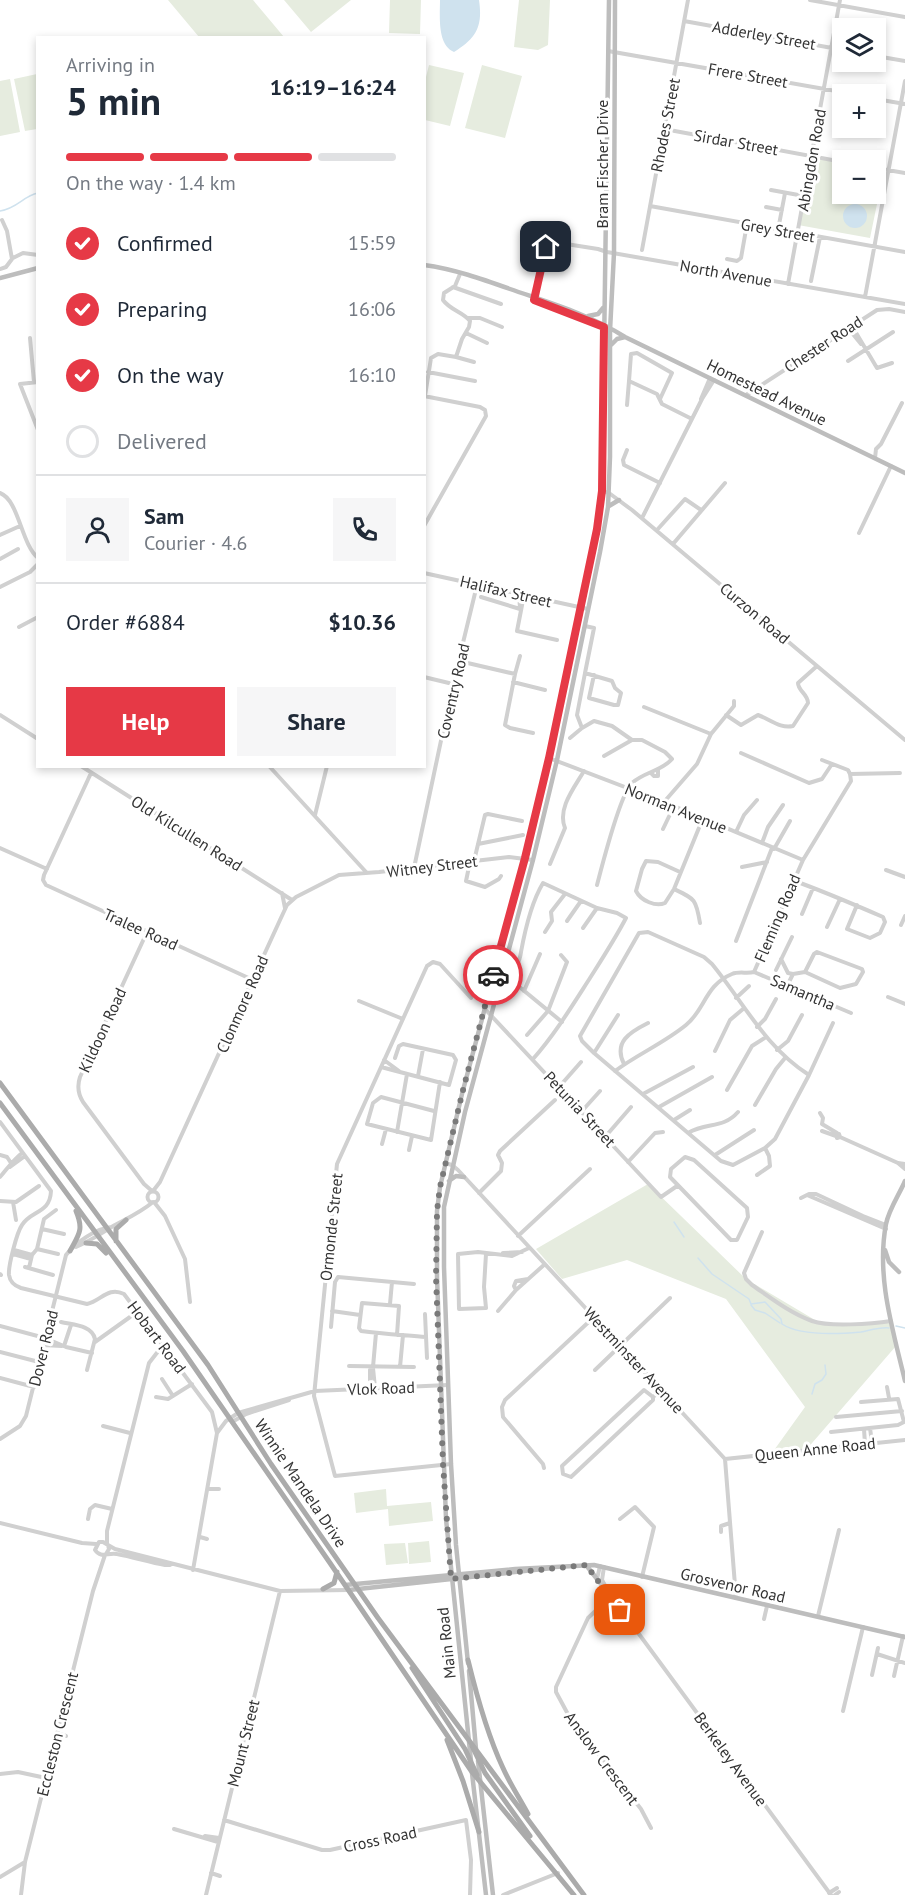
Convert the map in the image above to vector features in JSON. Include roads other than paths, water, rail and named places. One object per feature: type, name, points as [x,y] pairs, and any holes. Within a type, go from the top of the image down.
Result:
[{"type":"main road","name":"Bram Fischer Drive","points":[[604,326],[607,252],[609,0]]},
{"type":"main road","name":"Bram Fischer Drive","points":[[610,329],[614,253],[615,0]]},
{"type":"main road","points":[[0,276],[36,267]]},
{"type":"main road","points":[[426,267],[460,272],[588,316],[604,326]]},
{"type":"main road","points":[[426,267],[460,274],[535,298],[604,326]]},
{"type":"main road","points":[[588,316],[598,314],[604,305]]},
{"type":"main road","name":"Homestead Avenue","points":[[604,326],[876,455],[905,473]]},
{"type":"main road","name":"Main Road","points":[[469,1739],[449,1560],[443,1464],[435,1235],[438,1199],[483,1008],[525,858],[549,758],[597,529],[602,491],[604,326]]},
{"type":"main road","name":"Main Road","points":[[484,1895],[472,1772],[476,1748],[459,1576],[451,1464],[443,1242],[444,1208],[448,1181],[490,1013],[533,860],[557,760],[608,507],[610,329]]},
{"type":"main road","points":[[610,346],[617,339],[625,337]]},
{"type":"main road","points":[[608,507],[619,500]]},
{"type":"main road","name":"Winnie Mandela Drive","points":[[0,1083],[109,1228],[116,1241],[203,1359],[356,1586],[584,1895]]},
{"type":"main road","name":"Winnie Mandela Drive","points":[[0,1103],[117,1262],[336,1572],[472,1772],[574,1895]]},
{"type":"main road","points":[[448,1181],[456,1176],[464,1177]]},
{"type":"main road","points":[[905,1181],[886,1226],[884,1287],[905,1381]]},
{"type":"main road","points":[[71,1249],[81,1227],[74,1206]]},
{"type":"main road","points":[[116,1241],[116,1229],[126,1220]]},
{"type":"main road","points":[[86,1243],[97,1244],[117,1262]]},
{"type":"main road","points":[[885,1248],[889,1262],[899,1272]]},
{"type":"main road","points":[[430,1576],[443,1572],[449,1560]]},
{"type":"main road","points":[[586,1565],[597,1579]]},
{"type":"main road","name":"Grosvenor Road","points":[[356,1586],[586,1565],[904,1637]]},
{"type":"main road","points":[[323,1589],[334,1583],[336,1572]]},
{"type":"main road","name":"Grosvenor Road","points":[[345,1588],[430,1576],[451,1577]]},
{"type":"main road","points":[[397,1643],[474,1760],[540,1852]]},
{"type":"main road","points":[[468,1660],[490,1737],[508,1780],[536,1830]]},
{"type":"main road","points":[[441,1728],[461,1774],[479,1832]]},
{"type":"main road","points":[[469,1739],[480,1782],[493,1895]]},
{"type":"street","name":"Rhodes Street","points":[[642,250],[688,0]]},
{"type":"street","points":[[810,0],[840,3],[905,17]]},
{"type":"street","name":"Abingdon Road","points":[[788,284],[840,3]]},
{"type":"street","name":"Adderley Street","points":[[684,21],[831,48]]},
{"type":"street","name":"Frere Street","points":[[608,51],[832,90]]},
{"type":"street","points":[[886,58],[905,61]]},
{"type":"street","points":[[865,297],[903,104],[905,81]]},
{"type":"street","points":[[886,101],[903,104]]},
{"type":"street","name":"Sirdar Street","points":[[664,129],[832,160]]},
{"type":"street","points":[[886,170],[905,173]]},
{"type":"street","points":[[771,190],[804,196]]},
{"type":"street","points":[[778,230],[785,193]]},
{"type":"street","name":"Grey Street","points":[[650,206],[905,252]]},
{"type":"street","points":[[766,207],[782,210]]},
{"type":"street","points":[[2,220],[8,231],[12,259]]},
{"type":"street","points":[[727,259],[737,261],[741,258],[747,224]]},
{"type":"street","points":[[811,281],[820,237]]},
{"type":"street","name":"North Avenue","points":[[535,298],[547,241],[905,304]]},
{"type":"street","points":[[12,251],[36,255]]},
{"type":"street","points":[[0,269],[6,267],[20,254]]},
{"type":"street","points":[[460,274],[453,287],[444,293],[444,302],[468,318],[480,318],[502,327]]},
{"type":"street","points":[[453,287],[501,304]]},
{"type":"street","name":"Chester Road","points":[[746,394],[879,309],[905,312]]},
{"type":"street","points":[[456,357],[470,323],[468,318]]},
{"type":"street","points":[[850,327],[877,368],[892,363]]},
{"type":"street","points":[[848,361],[893,332]]},
{"type":"street","points":[[466,333],[487,343]]},
{"type":"street","points":[[30,338],[36,382],[20,384],[36,425]]},
{"type":"street","points":[[627,405],[630,356],[634,352],[670,371],[672,375],[660,399]]},
{"type":"street","points":[[426,388],[431,357],[434,355],[456,357],[474,362]]},
{"type":"street","points":[[428,372],[475,381]]},
{"type":"street","points":[[643,519],[712,379]]},
{"type":"street","points":[[629,381],[657,394],[662,404],[692,419]]},
{"type":"street","points":[[426,396],[485,410],[485,419],[426,522]]},
{"type":"street","points":[[876,455],[902,403]]},
{"type":"street","points":[[627,450],[623,460],[624,465],[660,483]]},
{"type":"street","points":[[859,533],[891,466]]},
{"type":"street","points":[[672,544],[724,483]]},
{"type":"street","name":"Curzon Road","points":[[602,491],[619,500],[657,530],[905,740]]},
{"type":"street","points":[[0,493],[9,499],[30,549],[36,556]]},
{"type":"street","points":[[657,530],[684,499],[702,510]]},
{"type":"street","points":[[0,535],[20,526]]},
{"type":"street","points":[[0,559],[18,549]]},
{"type":"street","points":[[0,587],[30,572],[36,566]]},
{"type":"street","name":"Halifax Street","points":[[426,573],[588,609]]},
{"type":"street","name":"Coventry Road","points":[[414,868],[453,684],[477,585]]},
{"type":"street","points":[[521,594],[517,631],[557,640]]},
{"type":"street","points":[[481,597],[520,608]]},
{"type":"street","points":[[19,627],[36,619]]},
{"type":"street","points":[[582,729],[577,715],[594,628],[585,626]]},
{"type":"street","points":[[520,656],[506,724],[510,728],[533,733]]},
{"type":"street","points":[[459,662],[515,674]]},
{"type":"street","points":[[726,715],[741,725],[758,715],[782,726],[793,726],[808,703],[798,683],[817,666]]},
{"type":"street","points":[[585,673],[594,675],[612,681],[621,693],[618,705],[589,698],[594,675]]},
{"type":"street","points":[[426,677],[453,684]]},
{"type":"street","points":[[513,682],[545,690]]},
{"type":"street","points":[[664,802],[698,764],[711,734],[734,706],[734,701]]},
{"type":"street","points":[[644,707],[711,734]]},
{"type":"street","points":[[0,715],[36,738]]},
{"type":"street","points":[[570,738],[596,721],[612,726],[632,740]]},
{"type":"street","points":[[597,885],[627,788],[638,778],[658,770],[672,758],[642,740],[632,740],[604,756]]},
{"type":"street","points":[[741,753],[809,783],[822,779],[832,764]]},
{"type":"street","name":"Norman Avenue","points":[[549,758],[674,806],[803,860]]},
{"type":"street","points":[[822,760],[848,770],[850,774],[900,773]]},
{"type":"street","name":"Old Kilcullen Road","points":[[84,768],[227,856],[292,900]]},
{"type":"street","name":"Witney Street","points":[[271,768],[366,873],[509,857],[533,860]]},
{"type":"street","points":[[315,816],[327,768]]},
{"type":"street","points":[[550,864],[565,828],[562,819],[568,797],[584,771]]},
{"type":"street","points":[[0,848],[47,869],[91,773]]},
{"type":"street","name":"Fleming Road","points":[[723,979],[736,973],[754,972],[792,880],[851,781],[850,774]]},
{"type":"street","points":[[736,832],[744,815],[756,800]]},
{"type":"street","points":[[762,843],[768,827],[783,805]]},
{"type":"street","points":[[663,829],[674,806]]},
{"type":"street","points":[[501,876],[485,887],[466,881],[485,815],[522,821]]},
{"type":"street","points":[[680,872],[658,862],[646,861],[639,876],[636,891],[640,897],[661,905],[665,903],[674,888],[703,818]]},
{"type":"street","points":[[736,941],[773,848],[790,821]]},
{"type":"street","points":[[478,844],[523,835]]},
{"type":"street","points":[[742,867],[767,862]]},
{"type":"street","name":"Tralee Road","points":[[47,869],[43,880],[48,886],[253,980]]},
{"type":"street","points":[[886,870],[905,877]]},
{"type":"street","name":"Clonmore Road","points":[[97,1235],[140,1212],[156,1200],[160,1182],[292,900],[335,876],[366,873]]},
{"type":"street","points":[[792,880],[857,905],[884,918],[885,922],[880,933],[870,938],[847,930],[857,905]]},
{"type":"street","points":[[533,1059],[552,1038],[562,1022],[625,919],[624,916],[597,908],[544,883],[537,894],[522,942],[521,954],[511,979],[562,1022]]},
{"type":"street","points":[[674,888],[696,902],[700,923]]},
{"type":"street","points":[[802,914],[813,888]]},
{"type":"street","points":[[286,909],[283,893],[300,894]]},
{"type":"street","points":[[545,932],[552,921],[552,911],[565,894]]},
{"type":"street","points":[[827,927],[840,899]]},
{"type":"street","points":[[567,921],[581,901]]},
{"type":"street","points":[[583,928],[597,908]]},
{"type":"street","points":[[123,921],[125,916]]},
{"type":"street","points":[[901,925],[905,916]]},
{"type":"street","name":"Kildoon Road","points":[[147,932],[78,1085],[79,1094],[84,1102],[150,1194]]},
{"type":"street","points":[[809,1075],[777,1050],[743,1009],[712,964],[704,957],[648,932],[640,932],[581,1032],[582,1041],[594,1053],[724,1164],[732,1166],[765,1148],[777,1136],[809,1075],[832,1023]]},
{"type":"street","points":[[776,970],[792,937]]},
{"type":"street","points":[[781,959],[786,970],[793,974],[805,972],[843,988],[859,981],[863,970],[817,952],[805,972]]},
{"type":"street","points":[[524,992],[540,954]]},
{"type":"street","points":[[527,1035],[548,1011],[567,962],[561,955]]},
{"type":"street","name":"Ormonde Street","points":[[443,1464],[335,1476],[314,1397],[336,1169],[428,966],[433,962],[440,964],[471,998]]},
{"type":"street","name":"Samantha","points":[[754,972],[851,1013]]},
{"type":"street","points":[[787,986],[793,974]]},
{"type":"street","points":[[615,1071],[686,1025],[697,1012],[709,991],[723,979]]},
{"type":"street","points":[[736,998],[749,986]]},
{"type":"street","points":[[888,997],[905,1004]]},
{"type":"street","points":[[757,1027],[765,1019],[776,999]]},
{"type":"street","points":[[359,1001],[404,1019]]},
{"type":"street","name":"Petunia Street","points":[[483,1008],[662,1198],[677,1186]]},
{"type":"street","points":[[715,1051],[730,1020],[743,1009]]},
{"type":"street","points":[[594,1053],[618,1015]]},
{"type":"street","points":[[777,1050],[788,1041],[802,1015]]},
{"type":"street","points":[[624,1064],[619,1053],[622,1042],[630,1033],[648,1023]]},
{"type":"street","points":[[727,1090],[752,1046],[766,1037]]},
{"type":"street","points":[[381,1067],[450,1084],[456,1057],[402,1044],[395,1058]]},
{"type":"street","points":[[418,1076],[423,1049]]},
{"type":"street","points":[[755,1105],[785,1058]]},
{"type":"street","points":[[384,1060],[400,1071]]},
{"type":"street","points":[[559,1087],[581,1062]]},
{"type":"street","points":[[643,1094],[693,1067]]},
{"type":"street","points":[[397,1132],[407,1074]]},
{"type":"street","points":[[659,1107],[712,1077]]},
{"type":"street","points":[[434,1111],[381,1097],[373,1103],[368,1124],[431,1139],[440,1082]]},
{"type":"street","points":[[582,1112],[600,1091]]},
{"type":"street","points":[[479,1193],[501,1171],[502,1163],[498,1155],[500,1151],[555,1100]]},
{"type":"street","points":[[605,1137],[631,1107]]},
{"type":"street","points":[[675,1120],[690,1110]]},
{"type":"street","points":[[688,1133],[703,1125],[727,1123],[738,1112]]},
{"type":"street","points":[[820,1113],[823,1118],[822,1124],[838,1135],[898,1163],[905,1169]]},
{"type":"street","name":"Hobart Road","points":[[0,1122],[50,1188],[50,1199],[46,1207],[22,1224],[9,1274],[15,1286],[87,1304],[111,1291],[120,1292],[128,1297],[212,1412],[217,1433],[193,1570]]},
{"type":"street","points":[[382,1143],[386,1129]]},
{"type":"street","points":[[715,1155],[754,1130]]},
{"type":"street","points":[[822,1131],[838,1135]]},
{"type":"street","points":[[628,1162],[654,1133],[663,1132]]},
{"type":"street","points":[[409,1150],[412,1136]]},
{"type":"street","points":[[757,1175],[770,1166],[765,1148]]},
{"type":"street","points":[[0,1177],[24,1154]]},
{"type":"street","points":[[0,1155],[7,1157],[11,1165]]},
{"type":"street","points":[[685,1157],[690,1158],[748,1210],[748,1217],[737,1240],[731,1240],[677,1186],[670,1177],[670,1171],[685,1157]]},
{"type":"street","name":"Westminster Avenue","points":[[446,1163],[452,1165],[464,1177],[725,1459]]},
{"type":"street","points":[[898,1163],[905,1164]]},
{"type":"street","points":[[518,1236],[590,1169]]},
{"type":"street","name":"Clonmore Road","points":[[140,1212],[160,1182]]},
{"type":"street","points":[[0,1202],[13,1202],[39,1186]]},
{"type":"street","points":[[150,1194],[156,1200],[185,1258],[190,1302]]},
{"type":"street","points":[[150,1194],[156,1200]]},
{"type":"street","points":[[801,1198],[816,1194],[886,1226]]},
{"type":"street","points":[[13,1202],[16,1220]]},
{"type":"street","points":[[53,1275],[27,1268],[37,1249],[46,1217],[56,1210]]},
{"type":"street","points":[[42,1229],[64,1234]]},
{"type":"street","points":[[762,1232],[744,1273],[752,1285],[799,1315],[818,1323],[891,1321]]},
{"type":"street","points":[[71,1249],[86,1243],[97,1235]]},
{"type":"street","points":[[71,1249],[97,1235]]},
{"type":"street","points":[[486,1254],[484,1287],[486,1308],[459,1310],[457,1255],[475,1252],[499,1254],[522,1252],[529,1248]]},
{"type":"street","points":[[37,1249],[58,1254]]},
{"type":"street","name":"Dover Road","points":[[0,1439],[23,1423],[34,1387],[64,1260],[71,1249]]},
{"type":"street","points":[[13,1252],[31,1257]]},
{"type":"street","points":[[498,1311],[516,1290],[513,1284],[516,1281],[528,1279],[545,1264]]},
{"type":"street","points":[[331,1327],[335,1282],[338,1277],[414,1284]]},
{"type":"street","points":[[390,1304],[392,1282]]},
{"type":"street","points":[[596,1370],[670,1298]]},
{"type":"street","points":[[397,1335],[400,1308],[398,1305],[364,1301],[360,1315],[360,1331],[397,1335],[426,1337]]},
{"type":"street","points":[[332,1311],[360,1315]]},
{"type":"street","points":[[425,1314],[427,1358]]},
{"type":"street","points":[[94,1343],[130,1317]]},
{"type":"street","points":[[544,1468],[503,1417],[502,1407],[505,1400],[594,1317]]},
{"type":"street","points":[[61,1322],[91,1330],[95,1336],[87,1370]]},
{"type":"street","points":[[65,1346],[71,1324]]},
{"type":"street","points":[[0,1326],[92,1353]]},
{"type":"street","points":[[373,1388],[376,1333]]},
{"type":"street","points":[[400,1367],[403,1335]]},
{"type":"street","points":[[43,1345],[65,1346]]},
{"type":"street","points":[[0,1523],[82,1543],[97,1553],[105,1555],[109,1551],[107,1531],[130,1433],[149,1363],[152,1356],[163,1345]]},
{"type":"street","points":[[0,1352],[39,1362]]},
{"type":"street","points":[[349,1366],[414,1367]]},
{"type":"street","points":[[0,1378],[34,1387]]},
{"type":"street","points":[[162,1379],[173,1396]]},
{"type":"street","points":[[156,1397],[167,1400],[192,1384]]},
{"type":"street","name":"Vlok Road","points":[[239,1415],[315,1390],[448,1385]]},
{"type":"street","points":[[648,1392],[655,1385]]},
{"type":"street","points":[[887,1387],[889,1398]]},
{"type":"street","points":[[653,1397],[644,1390],[562,1466],[563,1474],[568,1478],[574,1475],[653,1400],[660,1390]]},
{"type":"street","points":[[831,1432],[903,1424],[898,1399],[861,1402]]},
{"type":"street","points":[[836,1417],[902,1411]]},
{"type":"street","points":[[217,1433],[239,1415]]},
{"type":"street","points":[[103,1426],[130,1433]]},
{"type":"street","points":[[870,1428],[872,1443]]},
{"type":"street","points":[[864,1429],[865,1444]]},
{"type":"street","name":"Queen Anne Road","points":[[725,1459],[905,1440]]},
{"type":"street","points":[[725,1459],[736,1598]]},
{"type":"street","points":[[443,1464],[451,1464]]},
{"type":"street","points":[[208,1489],[219,1489]]},
{"type":"street","points":[[88,1519],[90,1509],[95,1505],[112,1509]]},
{"type":"street","points":[[620,1519],[635,1507],[654,1527],[642,1577]]},
{"type":"street","points":[[721,1532],[723,1524],[730,1522]]},
{"type":"street","points":[[818,1616],[839,1530]]},
{"type":"street","points":[[97,1553],[95,1550],[107,1531]]},
{"type":"street","points":[[200,1537],[207,1539]]},
{"type":"street","points":[[82,1543],[107,1544]]},
{"type":"street","name":"Grosvenor Road","points":[[107,1544],[119,1550],[280,1591],[345,1588]]},
{"type":"street","name":"Eccleston Crescent","points":[[97,1553],[98,1573]]},
{"type":"street","name":"Grosvenor Road","points":[[105,1555],[116,1554],[162,1565],[171,1564]]},
{"type":"street","name":"Eccleston Crescent","points":[[21,1895],[25,1862],[98,1573],[105,1555]]},
{"type":"street","points":[[597,1579],[602,1567]]},
{"type":"street","name":"Berkeley Avenue","points":[[602,1567],[602,1580],[610,1597]]},
{"type":"street","name":"Berkeley Avenue","points":[[597,1579],[830,1894]]},
{"type":"street","name":"Mount Street","points":[[206,1895],[280,1591]]},
{"type":"street","name":"Anslow Crescent","points":[[610,1597],[591,1613],[584,1624],[556,1687],[556,1692],[570,1718],[641,1809],[651,1828]]},
{"type":"street","points":[[764,1619],[767,1606]]},
{"type":"street","points":[[843,1711],[863,1627]]},
{"type":"street","points":[[894,1676],[904,1637]]},
{"type":"street","points":[[872,1675],[878,1648]]},
{"type":"street","points":[[877,1654],[905,1663]]},
{"type":"street","points":[[57,1734],[66,1736]]},
{"type":"street","points":[[0,1774],[18,1772],[46,1778]]},
{"type":"street","name":"Cross Road","points":[[224,1820],[322,1850],[466,1820],[471,1860],[470,1895]]},
{"type":"street","points":[[174,1829],[219,1840]]},
{"type":"street","points":[[0,1877],[25,1862]]},
{"type":"street","points":[[211,1873],[220,1876]]},
{"type":"street","points":[[503,1895],[558,1873]]},
{"type":"street","points":[[830,1894],[837,1892]]},
{"type":"water","points":[[440,0],[479,0],[479,25],[473,37],[454,52],[442,37]]},
{"type":"water","points":[[860,205],[866,211],[864,225],[855,228],[846,225],[843,216],[846,207]]},
{"type":"waterway","points":[[0,211],[36,194]]},
{"type":"waterway","points":[[674,1222],[684,1237]]},
{"type":"waterway","points":[[698,1258],[712,1274],[749,1299],[751,1304],[765,1302],[781,1319],[782,1324],[790,1328],[831,1334],[889,1328]]},
{"type":"waterway","points":[[751,1305],[755,1310],[765,1313],[780,1323]]},
{"type":"waterway","points":[[896,1326],[905,1328]]},
{"type":"waterway","points":[[812,1394],[815,1384],[826,1374],[825,1365]]}]
